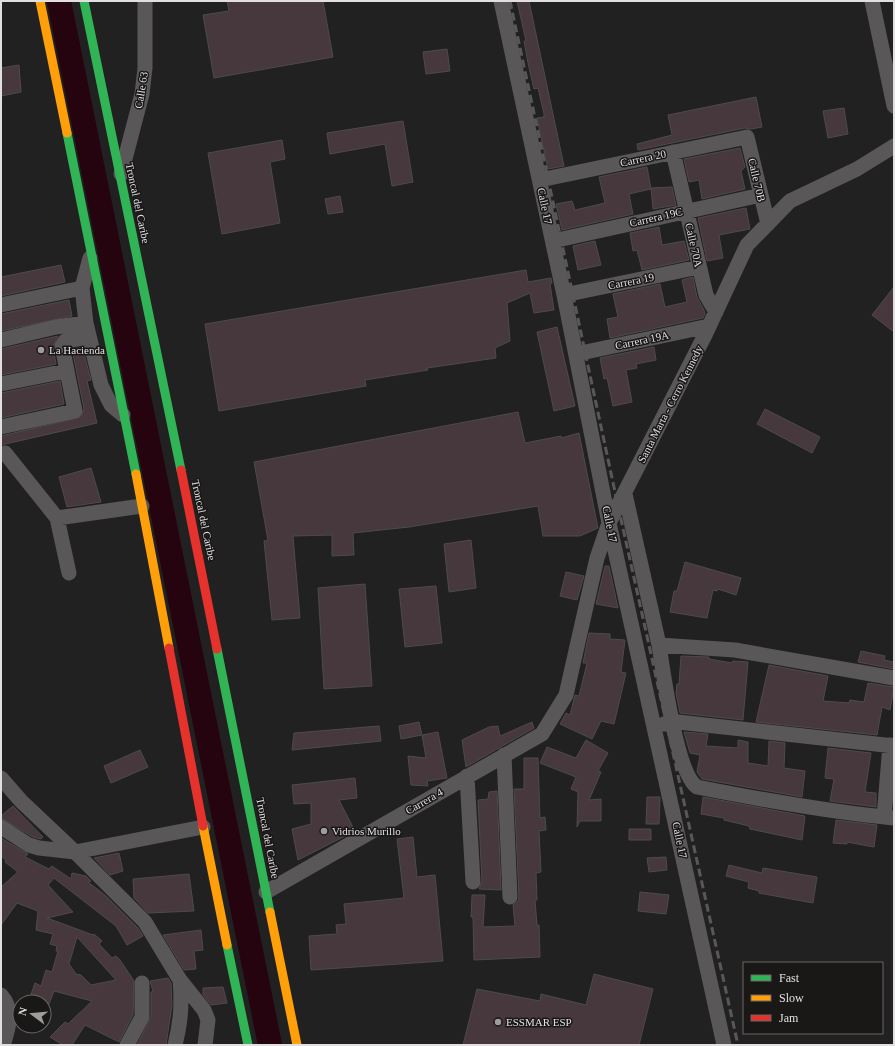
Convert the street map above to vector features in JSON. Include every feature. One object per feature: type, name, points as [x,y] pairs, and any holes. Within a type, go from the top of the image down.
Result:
[{"type":"highway","points":[[40,1],[142,506],[203,827],[248,1045]]},
{"type":"highway","name":"Troncal del Caribe","points":[[84,1],[233,721],[297,1045]]},
{"type":"street","name":"Calle 63","points":[[120,176],[142,94],[145,68],[145,1]]},
{"type":"street","name":"Calle 17","points":[[501,1],[553,241],[609,524],[724,1045]]},
{"type":"street","points":[[872,1],[894,106]]},
{"type":"street","name":"Carrera 20","points":[[540,180],[747,137]]},
{"type":"street","name":"Calle 70B","points":[[747,137],[768,224]]},
{"type":"street","name":"Santa Marta - Cerro Kennedy","points":[[542,734],[566,695],[597,558],[609,524],[716,312],[747,245],[790,201],[857,169],[894,146]]},
{"type":"street","name":"Calle 70A","points":[[673,152],[706,295],[716,312]]},
{"type":"street","name":"Carrera 19C","points":[[553,241],[761,195]]},
{"type":"street","points":[[91,253],[82,288],[88,330],[101,385],[111,405],[123,415]]},
{"type":"street","name":"Carrera 19","points":[[564,295],[699,267]]},
{"type":"street","points":[[1,305],[82,288]]},
{"type":"street","name":"Carrera 19A","points":[[576,354],[709,326]]},
{"type":"street","points":[[1,340],[56,327],[88,330]]},
{"type":"street","points":[[1,426],[75,411],[62,346],[63,343],[88,330]]},
{"type":"street","points":[[1,384],[66,371]]},
{"type":"street","points":[[5,453],[57,518],[69,573]]},
{"type":"street","points":[[625,494],[659,645],[663,674],[673,722],[688,776],[692,784],[697,787],[772,802],[850,814],[889,817],[892,745],[673,722],[655,727]]},
{"type":"street","points":[[57,518],[142,506]]},
{"type":"street","points":[[659,645],[735,650],[894,678]]},
{"type":"street","name":"Carrera 4","points":[[266,892],[542,734]]},
{"type":"street","points":[[504,755],[510,897]]},
{"type":"street","points":[[467,776],[473,882]]},
{"type":"street","points":[[1,778],[21,801],[75,852],[145,922],[180,980],[204,1010],[208,1020],[205,1045]]},
{"type":"street","points":[[1,827],[29,845],[39,848],[75,852],[203,827]]},
{"type":"street","points":[[175,1045],[181,1023],[182,1006],[180,980]]},
{"type":"street","points":[[126,1045],[142,1017],[142,983]]},
{"type":"street","points":[[1,994],[8,1002],[9,1018],[8,1029],[3,1045]]},
{"type":"building","points":[[227,1],[323,1],[333,57],[214,78],[203,15],[229,11]]},
{"type":"building","points":[[517,1],[529,1],[564,166],[548,169],[537,118],[544,117],[544,114],[538,88],[534,89],[524,41],[526,41]]},
{"type":"building","points":[[447,49],[450,71],[426,74],[423,52]]},
{"type":"building","points":[[19,65],[21,92],[1,96],[1,68]]},
{"type":"building","points":[[756,97],[762,127],[751,129],[745,128],[638,150],[637,144],[672,135],[668,115]]},
{"type":"building","points":[[844,108],[848,134],[828,138],[823,111]]},
{"type":"building","points":[[403,121],[413,182],[392,186],[385,144],[330,154],[327,133]]},
{"type":"building","points":[[282,140],[285,159],[270,162],[280,223],[222,234],[208,153]]},
{"type":"building","points":[[740,148],[745,167],[741,171],[745,189],[702,199],[699,180],[689,182],[684,159]]},
{"type":"building","points":[[647,167],[651,189],[629,194],[633,214],[562,230],[556,204],[572,201],[575,210],[605,203],[599,177]]},
{"type":"building","points":[[672,187],[676,205],[653,209],[651,188]]},
{"type":"building","points":[[340,196],[343,212],[328,214],[325,199]]},
{"type":"building","points":[[746,208],[750,229],[719,235],[723,258],[707,261],[698,218]]},
{"type":"building","points":[[659,227],[662,245],[684,241],[689,260],[642,270],[637,250],[633,251],[630,233]]},
{"type":"building","points":[[595,241],[601,265],[578,270],[573,246]]},
{"type":"building","points":[[61,265],[65,282],[1,296],[1,277]]},
{"type":"building","points":[[526,270],[528,282],[551,278],[552,283],[550,284],[554,310],[534,313],[530,293],[507,303],[510,341],[495,348],[496,358],[427,368],[428,370],[365,380],[366,386],[219,411],[205,324]]},
{"type":"building","points":[[693,277],[697,297],[705,314],[703,318],[610,338],[607,319],[618,317],[613,294],[660,284],[665,307],[687,302],[682,280]]},
{"type":"building","points":[[894,287],[894,332],[872,315]]},
{"type":"building","points":[[69,300],[72,316],[1,331],[1,314]]},
{"type":"building","points":[[557,327],[575,406],[554,411],[537,332]]},
{"type":"building","points":[[58,336],[53,347],[56,364],[1,375],[1,349]]},
{"type":"building","points":[[654,347],[656,360],[636,364],[637,368],[626,370],[632,402],[613,406],[607,378],[604,379],[600,358]]},
{"type":"building","points":[[80,348],[80,350],[83,350],[91,380],[87,381],[97,423],[1,445],[1,436],[81,417],[84,409],[72,349]]},
{"type":"building","points":[[60,381],[64,404],[1,418],[1,393]]},
{"type":"building","points":[[765,409],[820,437],[812,453],[757,424]]},
{"type":"building","points":[[518,412],[525,443],[561,436],[561,438],[579,433],[598,528],[580,536],[543,536],[538,506],[409,527],[353,533],[354,555],[332,556],[332,535],[293,536],[300,618],[272,620],[264,541],[268,540],[254,462]]},
{"type":"building","points":[[91,468],[101,502],[67,507],[59,477]]},
{"type":"building","points":[[471,540],[476,588],[449,592],[444,544]]},
{"type":"building","points":[[685,562],[741,578],[736,595],[718,589],[717,591],[713,590],[707,618],[670,612],[674,591],[677,591]]},
{"type":"building","points":[[605,566],[609,566],[618,608],[596,604]]},
{"type":"building","points":[[566,572],[584,576],[577,600],[560,596]]},
{"type":"building","points":[[365,584],[372,686],[324,689],[318,588]]},
{"type":"building","points":[[436,586],[442,643],[405,647],[399,589]]},
{"type":"building","points":[[589,633],[610,634],[610,639],[625,640],[621,672],[626,673],[614,724],[601,721],[592,739],[560,724],[566,713],[570,715],[575,695],[579,696],[587,663],[583,663]]},
{"type":"building","points":[[861,651],[885,656],[884,660],[894,662],[894,669],[858,662]]},
{"type":"building","points":[[681,656],[709,657],[709,659],[732,663],[733,661],[748,662],[743,720],[680,713],[676,693],[677,684],[679,684]]},
{"type":"building","points":[[769,665],[828,676],[823,701],[849,703],[850,700],[864,702],[868,683],[894,687],[890,710],[882,707],[877,735],[756,722]]},
{"type":"building","points":[[419,722],[422,735],[401,739],[399,726]]},
{"type":"building","points":[[532,722],[534,728],[466,767],[462,740],[489,727],[498,726],[500,736]]},
{"type":"building","points":[[379,726],[381,741],[292,750],[294,733]]},
{"type":"building","points":[[438,732],[447,778],[427,781],[428,786],[411,785],[408,756],[426,758],[422,735]]},
{"type":"building","points":[[684,732],[708,734],[706,746],[738,748],[738,740],[748,742],[748,763],[768,766],[769,741],[785,743],[784,768],[805,771],[802,797],[702,779],[697,772],[700,755],[690,753]]},
{"type":"building","points":[[586,740],[608,753],[598,771],[601,772],[589,800],[601,799],[601,821],[580,821],[577,827],[578,792],[571,789],[576,777],[540,763],[547,747],[576,758]]},
{"type":"building","points":[[828,748],[871,753],[865,792],[876,793],[876,807],[830,801],[834,779],[825,778]]},
{"type":"building","points":[[140,750],[148,767],[111,783],[104,766]]},
{"type":"building","points":[[524,758],[538,758],[540,818],[545,817],[546,830],[539,831],[541,872],[536,873],[537,900],[535,900],[537,925],[539,925],[540,957],[474,960],[473,917],[471,917],[472,895],[485,895],[483,927],[515,926],[513,905],[518,901],[519,897],[514,789],[524,789]]},
{"type":"building","points":[[355,778],[357,798],[339,800],[355,831],[298,860],[292,829],[311,824],[311,803],[294,804],[292,785]]},
{"type":"building","points":[[497,791],[501,890],[479,889],[482,881],[478,800],[488,799],[489,792]]},
{"type":"building","points":[[647,797],[660,797],[659,824],[646,824]]},
{"type":"building","points":[[703,797],[805,816],[802,840],[750,829],[749,826],[724,820],[724,818],[701,814]]},
{"type":"building","points":[[13,806],[43,837],[41,839],[33,837],[1,818],[1,816]]},
{"type":"building","points":[[836,820],[877,825],[874,847],[847,842],[847,844],[833,843]]},
{"type":"building","points":[[629,829],[651,829],[651,840],[629,840]]},
{"type":"building","points":[[413,837],[417,877],[435,875],[443,961],[311,970],[309,936],[337,934],[336,925],[346,924],[344,904],[404,898],[397,839]]},
{"type":"building","points":[[1,838],[28,854],[25,857],[49,869],[52,866],[71,879],[72,873],[86,876],[91,881],[88,882],[105,895],[138,928],[143,936],[127,945],[116,926],[54,878],[48,885],[73,912],[47,918],[93,935],[94,934],[102,941],[99,944],[112,958],[116,956],[120,960],[134,981],[133,1015],[119,1042],[85,1025],[72,1045],[63,1045],[50,1037],[65,1022],[68,1024],[92,1001],[54,991],[52,996],[52,994],[31,994],[35,983],[41,986],[46,970],[52,972],[58,951],[56,951],[57,946],[50,944],[53,934],[36,930],[38,911],[17,903],[1,925],[1,887],[18,872],[5,862],[6,860],[1,856]],"holes":[[[77,937],[116,980],[91,985],[81,975],[76,974],[69,964]]]},
{"type":"building","points":[[119,853],[123,871],[110,875],[94,858]]},
{"type":"building","points":[[666,857],[667,870],[649,872],[647,858]]},
{"type":"building","points":[[729,865],[762,873],[763,868],[817,877],[813,903],[759,893],[759,891],[748,888],[749,882],[726,876]]},
{"type":"building","points":[[189,874],[194,911],[148,913],[134,898],[133,879]]},
{"type":"building","points":[[640,892],[669,895],[666,914],[638,911]]},
{"type":"building","points":[[201,930],[203,950],[194,951],[196,969],[184,970],[163,935]]},
{"type":"building","points":[[594,974],[653,989],[639,1045],[463,1045],[477,989],[540,1001],[541,994],[586,1005]]},
{"type":"building","points":[[168,978],[171,983],[172,1005],[166,1045],[137,1045],[151,1017],[151,992],[153,991],[150,981]]},
{"type":"building","points":[[223,987],[227,1003],[211,1005],[203,995],[203,988]]},
{"type":"waterway","points":[[59,1],[270,1045]]},
{"type":"railway","points":[[510,1],[618,506],[738,1045]]},
{"type":"traffic: fast","points":[[84,1],[181,470]]},
{"type":"traffic: fast","points":[[67,133],[136,474]]},
{"type":"traffic: fast","points":[[217,649],[270,912]]},
{"type":"traffic: fast","points":[[227,945],[248,1045]]},
{"type":"traffic: slow","points":[[40,1],[67,133]]},
{"type":"traffic: slow","points":[[136,474],[169,648]]},
{"type":"traffic: slow","points":[[203,826],[227,945]]},
{"type":"traffic: slow","points":[[270,912],[297,1045]]},
{"type":"traffic: jam","points":[[181,470],[217,649]]},
{"type":"traffic: jam","points":[[169,648],[203,826]]},
{"type":"place","name":"La Hacienda","points":[[41,350]]},
{"type":"place","name":"Vidrios Murillo","points":[[324,831]]},
{"type":"place","name":"ESSMAR ESP","points":[[498,1022]]}]
